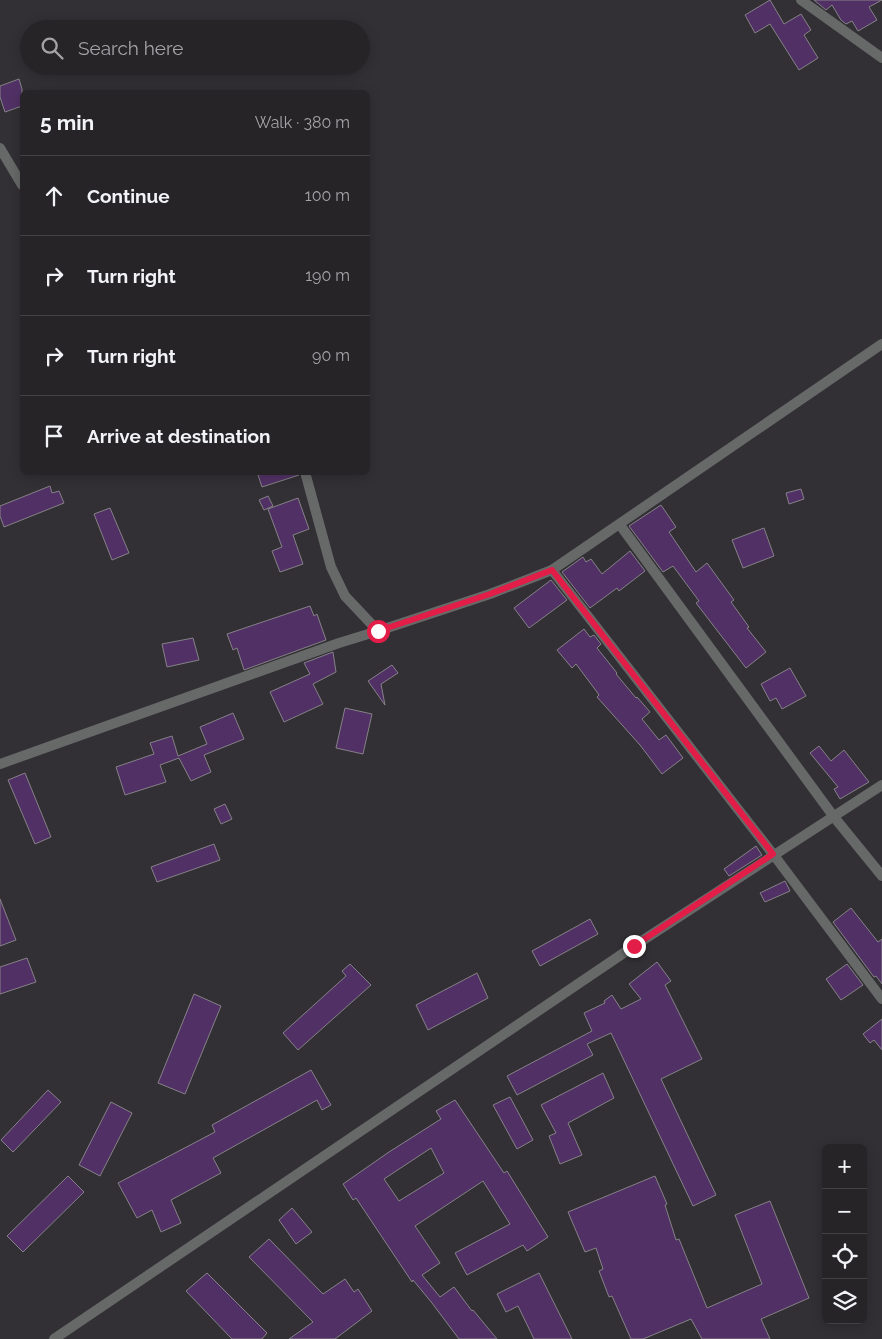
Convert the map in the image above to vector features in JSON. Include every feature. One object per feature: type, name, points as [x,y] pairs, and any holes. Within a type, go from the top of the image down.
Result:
[{"type":"street","points":[[801,0],[882,58]]},
{"type":"street","points":[[0,148],[20,182]]},
{"type":"street","points":[[0,764],[339,643],[490,594],[552,570],[882,344]]},
{"type":"street","points":[[306,475],[330,567],[345,596],[378,631]]},
{"type":"street","points":[[620,525],[834,817],[882,876]]},
{"type":"street","points":[[552,570],[773,854],[882,999]]},
{"type":"street","points":[[54,1339],[634,946],[882,785]]},
{"type":"building","points":[[770,0],[784,24],[801,14],[811,30],[804,35],[818,58],[799,70],[770,24],[755,33],[745,15]]},
{"type":"building","points":[[814,0],[882,0],[869,7],[877,20],[858,31],[852,21],[846,24],[841,20],[832,5],[826,10]]},
{"type":"building","points":[[19,79],[22,89],[20,90],[20,107],[5,112],[0,97],[0,86]]},
{"type":"building","points":[[258,475],[299,475],[262,487]]},
{"type":"building","points":[[50,486],[52,493],[59,491],[64,503],[4,527],[0,516],[0,506]]},
{"type":"building","points":[[801,489],[804,499],[789,504],[786,493]]},
{"type":"building","points":[[268,496],[273,506],[264,510],[259,500]]},
{"type":"building","points":[[298,498],[309,529],[293,535],[303,564],[280,572],[272,551],[282,547],[268,509]]},
{"type":"building","points":[[661,505],[676,527],[669,532],[696,572],[707,563],[734,600],[731,602],[749,627],[747,628],[766,652],[746,668],[696,603],[699,601],[673,566],[663,572],[629,526]]},
{"type":"building","points":[[110,508],[129,553],[112,560],[94,514]]},
{"type":"building","points":[[764,528],[774,556],[743,568],[732,540]]},
{"type":"building","points":[[630,551],[645,571],[619,591],[617,588],[590,608],[562,572],[583,557],[586,562],[591,559],[602,574]]},
{"type":"building","points":[[551,580],[567,600],[529,628],[514,608]]},
{"type":"building","points":[[310,606],[314,616],[317,614],[326,640],[244,670],[237,648],[233,650],[227,634]]},
{"type":"building","points":[[584,629],[590,637],[594,635],[601,644],[597,648],[616,674],[650,712],[642,719],[659,740],[666,735],[683,758],[662,774],[640,745],[597,697],[599,695],[576,664],[572,668],[557,650]]},
{"type":"building","points":[[193,638],[199,660],[167,667],[162,644]]},
{"type":"building","points":[[333,652],[336,672],[313,684],[323,704],[284,722],[270,692],[310,674],[304,663]]},
{"type":"building","points":[[392,665],[398,673],[381,684],[385,705],[368,681]]},
{"type":"building","points":[[790,668],[806,696],[782,709],[776,698],[770,701],[761,684]]},
{"type":"building","points":[[345,708],[372,714],[363,754],[336,748]]},
{"type":"building","points":[[233,713],[244,739],[204,755],[211,772],[191,781],[179,758],[160,765],[166,782],[125,795],[116,767],[154,754],[150,743],[172,736],[178,756],[207,744],[200,727]]},
{"type":"building","points":[[819,746],[831,761],[844,750],[869,782],[840,799],[834,789],[838,787],[810,753]]},
{"type":"building","points":[[25,773],[51,837],[35,844],[8,780]]},
{"type":"building","points":[[225,804],[232,819],[221,824],[214,809]]},
{"type":"building","points":[[214,844],[220,860],[157,882],[151,867]]},
{"type":"building","points":[[756,846],[762,855],[729,876],[724,869]]},
{"type":"building","points":[[785,881],[790,891],[765,902],[760,893]]},
{"type":"building","points":[[0,899],[16,940],[0,946]]},
{"type":"building","points":[[851,908],[878,942],[882,939],[882,984],[876,976],[874,977],[833,922]]},
{"type":"building","points":[[590,919],[598,934],[540,966],[532,951]]},
{"type":"building","points":[[27,958],[36,982],[0,994],[0,967]]},
{"type":"building","points":[[657,962],[671,981],[665,985],[702,1059],[661,1079],[716,1195],[693,1206],[611,1033],[587,1044],[593,1055],[517,1095],[507,1076],[592,1031],[584,1013],[605,1003],[604,1001],[612,995],[621,1009],[641,999],[629,984]]},
{"type":"building","points":[[350,964],[371,985],[298,1050],[283,1033],[346,976],[342,971]]},
{"type":"building","points":[[847,964],[863,985],[841,1000],[826,979]]},
{"type":"building","points":[[477,973],[488,998],[428,1030],[416,1005]]},
{"type":"building","points":[[194,994],[221,1006],[185,1094],[158,1083]]},
{"type":"building","points":[[882,1019],[882,1050],[874,1040],[870,1043],[863,1034]]},
{"type":"building","points":[[311,1070],[331,1105],[322,1110],[317,1100],[213,1158],[221,1173],[171,1200],[181,1223],[161,1232],[152,1210],[137,1218],[118,1183],[215,1132],[212,1125]]},
{"type":"building","points":[[603,1073],[614,1098],[568,1123],[582,1155],[560,1164],[549,1136],[556,1133],[541,1105]]},
{"type":"building","points":[[48,1090],[61,1102],[13,1152],[1,1140]]},
{"type":"building","points":[[510,1097],[533,1140],[517,1149],[493,1105]]},
{"type":"building","points":[[455,1100],[504,1173],[507,1171],[548,1237],[527,1251],[523,1245],[467,1275],[455,1253],[510,1224],[483,1181],[415,1226],[440,1263],[422,1275],[440,1297],[454,1287],[497,1339],[459,1339],[413,1280],[412,1282],[356,1198],[353,1200],[343,1184],[441,1119],[436,1111]],"holes":[[[431,1148],[444,1173],[399,1201],[384,1179]]]},
{"type":"building","points":[[111,1102],[132,1113],[100,1176],[79,1165]]},
{"type":"building","points":[[68,1176],[84,1192],[23,1252],[7,1236]]},
{"type":"building","points":[[655,1176],[667,1204],[665,1205],[676,1240],[679,1239],[707,1308],[762,1284],[735,1215],[770,1201],[809,1298],[761,1319],[770,1339],[702,1339],[691,1319],[643,1339],[631,1339],[612,1296],[609,1297],[599,1271],[603,1269],[596,1248],[585,1252],[568,1212]]},
{"type":"building","points":[[292,1208],[312,1232],[296,1244],[279,1220]]},
{"type":"building","points":[[269,1239],[323,1294],[345,1279],[354,1292],[358,1289],[372,1311],[335,1339],[289,1339],[313,1322],[249,1257]]},
{"type":"building","points":[[207,1273],[267,1333],[262,1339],[232,1339],[186,1291]]},
{"type":"building","points":[[539,1273],[572,1339],[534,1339],[518,1306],[506,1312],[497,1294]]},
{"type":"route","points":[[378,631],[490,594],[552,570],[773,854],[634,946]]}]
